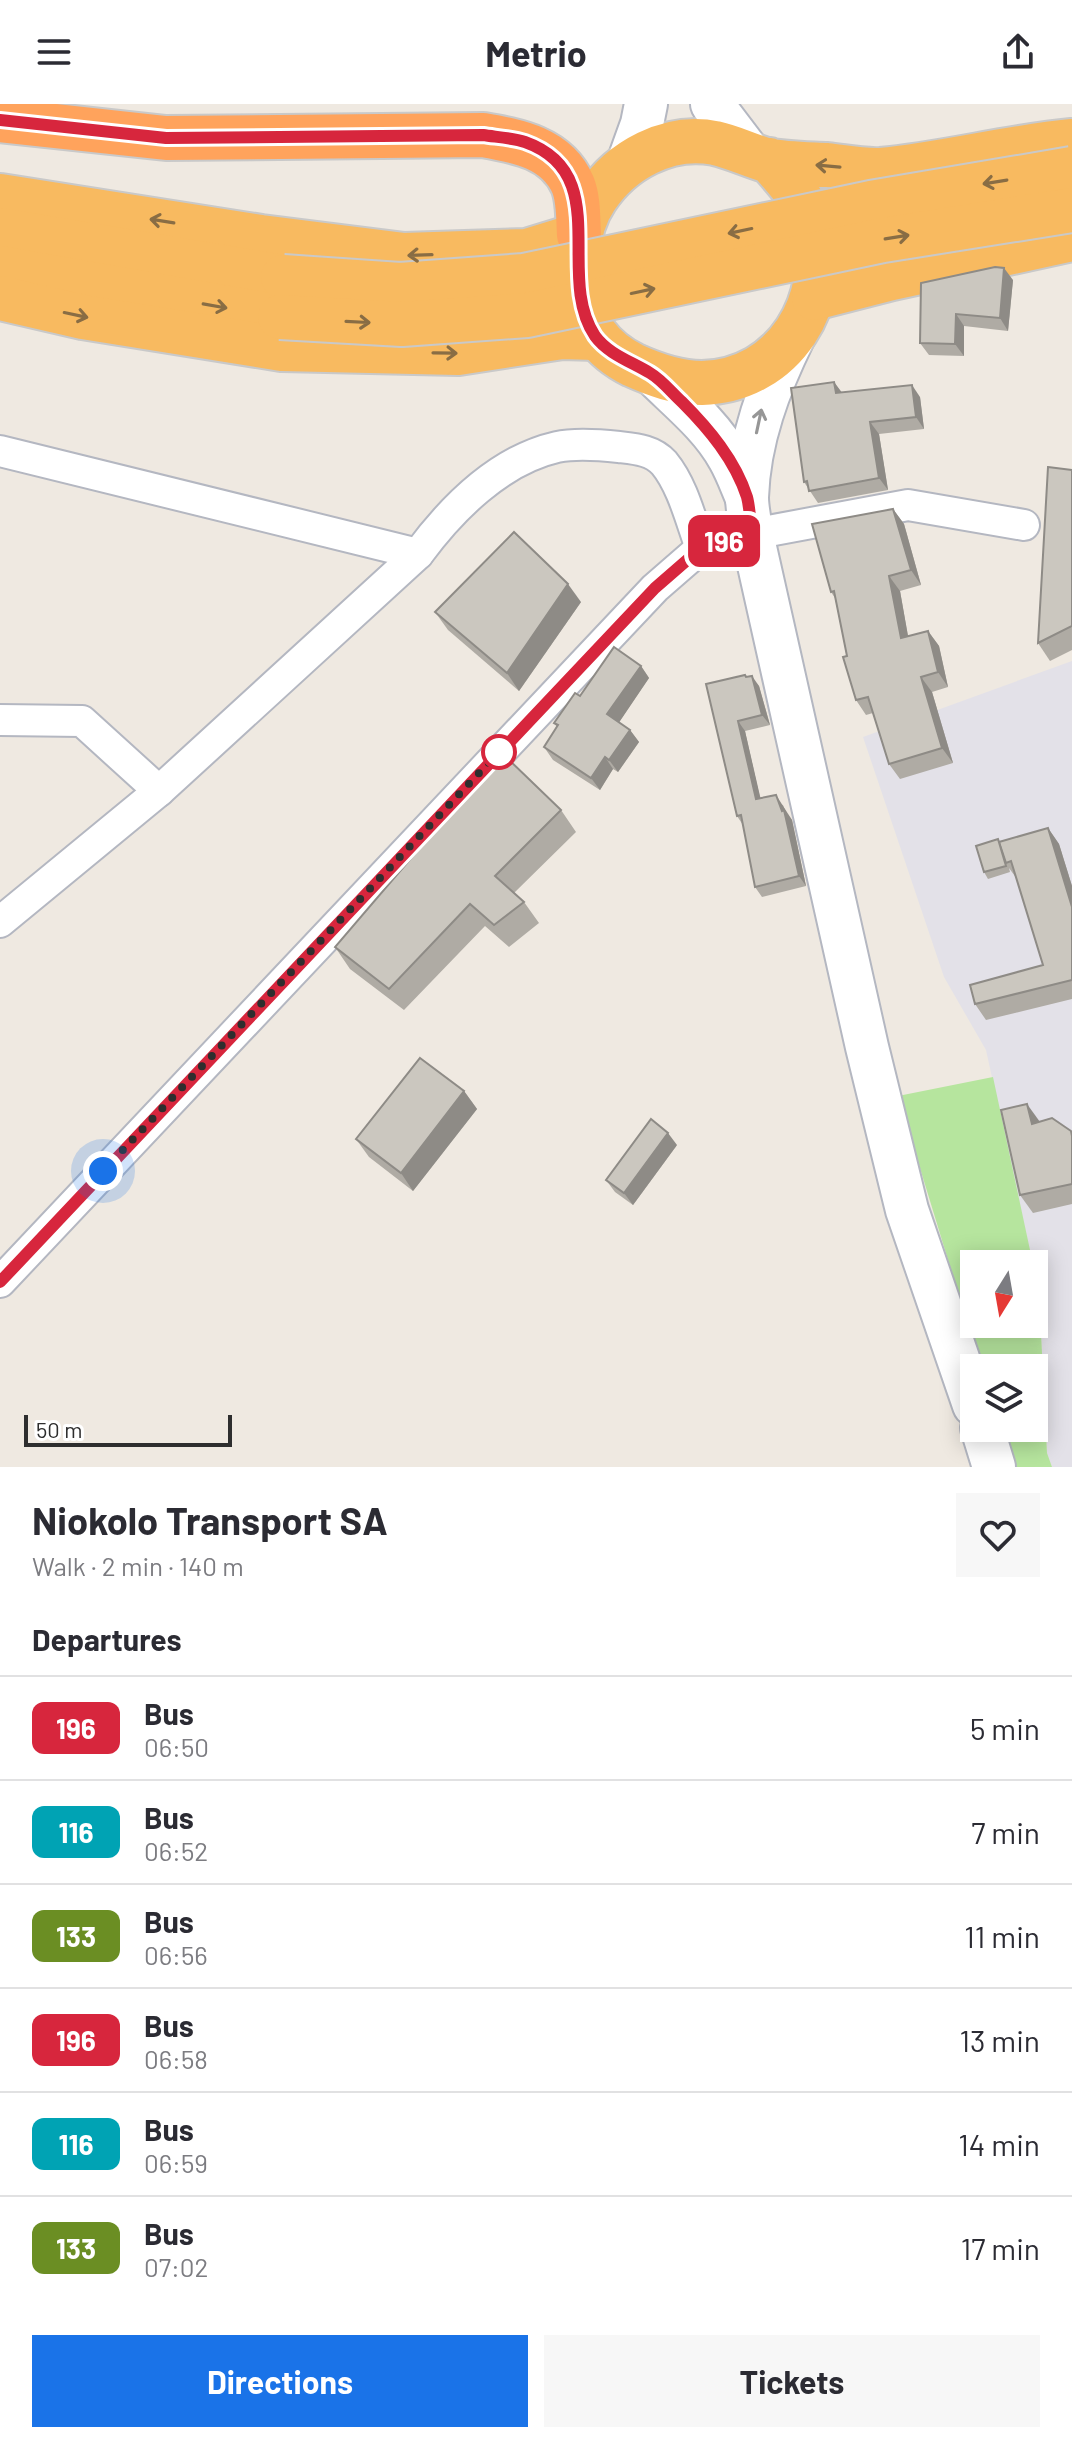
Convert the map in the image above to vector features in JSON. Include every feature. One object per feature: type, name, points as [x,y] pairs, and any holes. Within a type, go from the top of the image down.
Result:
[{"type":"highway","points":[[0,120],[166,138],[483,135],[525,142],[545,153],[562,168],[573,185],[577,203],[577,269],[582,311],[596,338],[624,360],[653,374],[678,381],[704,383],[730,379],[776,355],[794,336],[814,298],[819,260],[812,222],[793,188],[759,157]]},
{"type":"highway","points":[[579,235],[589,207],[606,183],[628,163],[654,150],[682,142],[711,142],[739,148],[759,157],[878,170],[1072,141]]},
{"type":"highway","points":[[0,268],[281,297],[524,276],[871,203],[1072,169]]},
{"type":"highway","points":[[0,196],[261,237],[404,255],[527,251],[579,235]]},
{"type":"highway","points":[[0,230],[402,324],[527,315],[883,240],[1072,210]]},
{"type":"highway","points":[[814,298],[1072,239]]},
{"type":"highway","points":[[0,298],[83,317],[282,349],[458,353],[562,337],[596,338]]},
{"type":"main road","points":[[628,163],[646,104]]},
{"type":"main road","points":[[712,104],[759,157]]},
{"type":"main road","points":[[749,516],[764,401],[794,336]]},
{"type":"main road","points":[[653,374],[718,442],[728,457],[749,516],[867,1047],[907,1210],[960,1364]]},
{"type":"main road","points":[[986,1442],[994,1467]]},
{"type":"street","points":[[0,922],[159,791],[418,554],[440,525],[503,469],[558,447],[603,446],[652,453],[664,464],[679,490],[701,548]]},
{"type":"street","points":[[0,451],[418,554]]},
{"type":"street","points":[[0,1282],[655,588],[701,548],[749,516],[908,505],[1024,525]]},
{"type":"street","points":[[0,720],[82,721],[159,791]]},
{"type":"shaded area","points":[[1072,661],[1072,1467],[1052,1467],[1047,1454],[1048,1354],[1042,1354],[1041,1338],[1048,1338],[1048,1250],[1030,1250],[986,1050],[944,977],[863,737]]},
{"type":"green space","points":[[993,1077],[1030,1250],[960,1250],[960,1299],[898,1096]]},
{"type":"green space","points":[[972,1338],[1041,1338],[1042,1354],[977,1354]]},
{"type":"green space","points":[[1004,1442],[1046,1442],[1052,1467],[1012,1467]]},
{"type":"building","points":[[995,267],[1004,268],[1000,318],[956,314],[955,344],[920,343],[921,283]]},
{"type":"building","points":[[834,382],[836,393],[912,385],[916,417],[870,422],[879,478],[809,491],[807,481],[804,482],[791,388]]},
{"type":"building","points":[[1048,467],[1072,470],[1072,626],[1038,643]]},
{"type":"building","points":[[893,509],[911,570],[889,576],[901,638],[928,631],[938,672],[921,677],[942,748],[889,764],[868,697],[856,700],[843,657],[847,656],[834,591],[831,592],[812,524]]},
{"type":"building","points":[[514,532],[568,584],[507,673],[435,612]]},
{"type":"building","points":[[614,647],[641,666],[607,714],[630,730],[609,760],[605,757],[591,778],[544,747],[558,725],[554,723],[575,693],[580,696]]},
{"type":"building","points":[[752,676],[762,715],[738,721],[756,799],[776,795],[784,810],[799,876],[755,887],[741,815],[737,816],[706,684]]},
{"type":"building","points":[[505,756],[561,810],[495,876],[524,902],[494,925],[470,904],[389,989],[335,947],[460,801]]},
{"type":"building","points":[[1048,828],[1072,907],[1072,980],[975,1004],[970,985],[1043,965],[1011,861],[1006,863],[999,842]]},
{"type":"building","points":[[998,839],[1006,866],[984,872],[976,846]]},
{"type":"building","points":[[420,1058],[464,1091],[401,1173],[356,1139]]},
{"type":"building","points":[[1027,1104],[1032,1124],[1052,1118],[1071,1131],[1072,1184],[1020,1195],[1001,1110]]},
{"type":"building","points":[[651,1119],[668,1133],[624,1193],[606,1180]]},
{"type":"bus line","name":"196","points":[[0,120],[166,138],[483,135],[525,142],[545,153],[562,168],[573,185],[577,203],[577,269],[582,311],[596,338],[624,360],[653,374],[718,442],[747,498],[752,534],[701,548],[655,588],[0,1282]]},
{"type":"route","points":[[103,1171],[499,752]]}]
